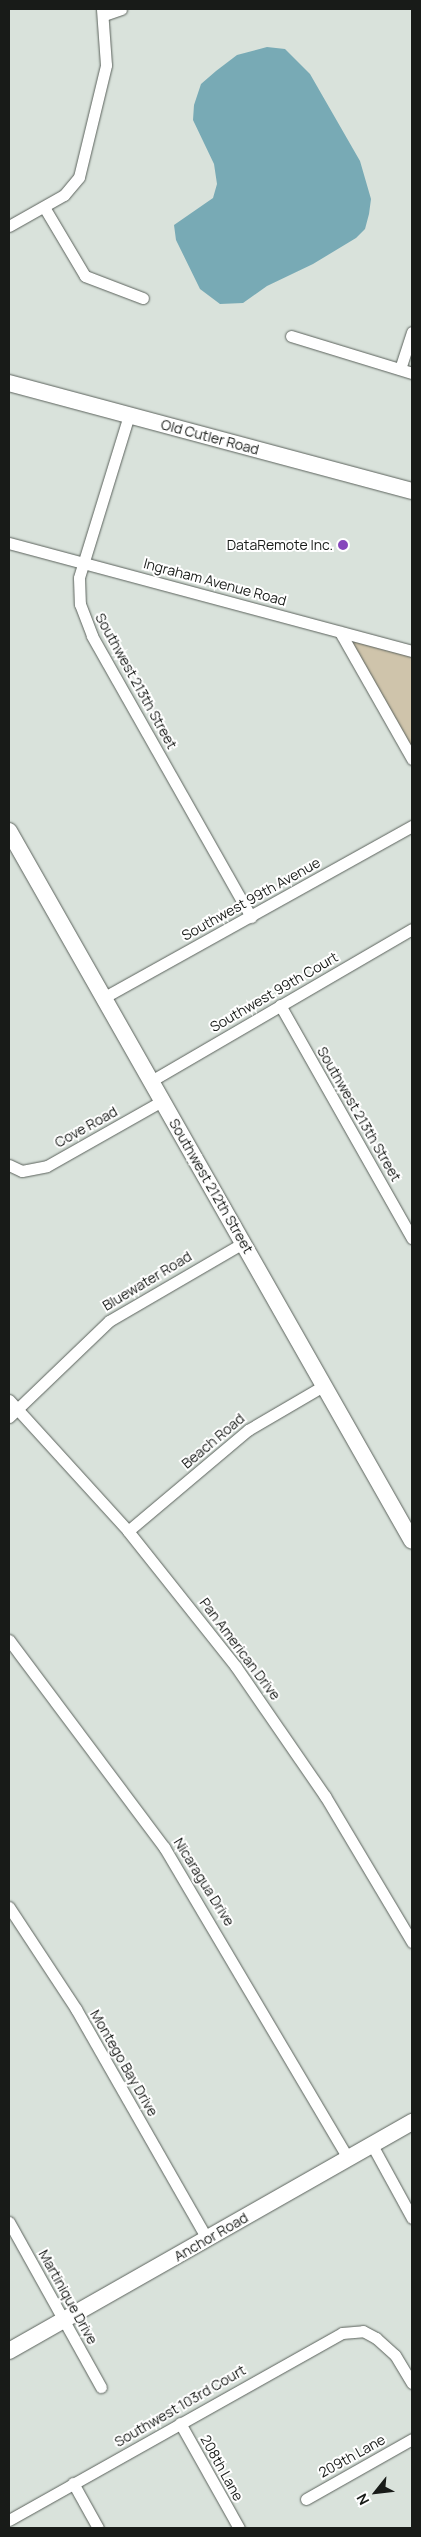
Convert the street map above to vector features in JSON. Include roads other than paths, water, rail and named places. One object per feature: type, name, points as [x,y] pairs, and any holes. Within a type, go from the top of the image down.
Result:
[{"type":"street","points":[[9,226],[44,207],[79,178],[106,64],[103,12],[121,9]]},
{"type":"street","points":[[44,207],[85,276],[144,298]]},
{"type":"street","points":[[400,369],[412,332]]},
{"type":"street","points":[[291,336],[412,373]]},
{"type":"street","name":"Old Cutler Road","points":[[9,383],[412,491]]},
{"type":"street","name":"Southwest 213th Street","points":[[128,415],[84,563],[78,595],[87,625],[251,917]]},
{"type":"street","name":"Ingraham Avenue Road","points":[[9,543],[412,652]]},
{"type":"street","points":[[340,632],[412,759]]},
{"type":"street","name":"Southwest 99th Avenue","points":[[103,998],[412,826]]},
{"type":"street","name":"Southwest 212th Street","points":[[9,831],[412,1541]]},
{"type":"street","name":"Southwest 99th Court","points":[[151,1081],[280,1005],[412,931]]},
{"type":"street","name":"Southwest 213th Street","points":[[280,1005],[412,1238]]},
{"type":"street","name":"Cove Road","points":[[9,1165],[22,1171],[47,1166],[162,1102]]},
{"type":"street","name":"Bluewater Road","points":[[9,1417],[109,1321],[243,1242]]},
{"type":"street","name":"Beach Road","points":[[128,1531],[248,1430],[325,1385]]},
{"type":"street","name":"Pan American Drive","points":[[9,1400],[128,1531],[271,1715],[412,1942]]},
{"type":"street","name":"Nicaragua Drive","points":[[9,1640],[164,1846],[348,2158]]},
{"type":"street","name":"Montego Bay Drive","points":[[9,1907],[76,2009],[207,2239]]},
{"type":"street","name":"Anchor Road","points":[[9,2351],[412,2122]]},
{"type":"street","points":[[372,2145],[412,2218]]},
{"type":"street","name":"Martinique Drive","points":[[9,2222],[101,2387]]},
{"type":"street","name":"Southwest 103rd Court","points":[[9,2520],[330,2338],[349,2331],[368,2333],[395,2355],[412,2383]]},
{"type":"street","name":"208th Lane","points":[[180,2423],[239,2528]]},
{"type":"street","name":"209th Lane","points":[[306,2499],[412,2439]]},
{"type":"street","points":[[73,2483],[98,2528]]},
{"type":"water","points":[[267,47],[285,49],[310,74],[360,161],[371,199],[369,214],[365,229],[356,238],[313,264],[267,286],[243,303],[220,304],[200,289],[176,240],[174,225],[213,198],[217,184],[214,164],[193,120],[194,105],[201,84],[216,71],[237,55]]},
{"type":"place","name":"DataRemote Inc.","points":[[343,545]]}]
